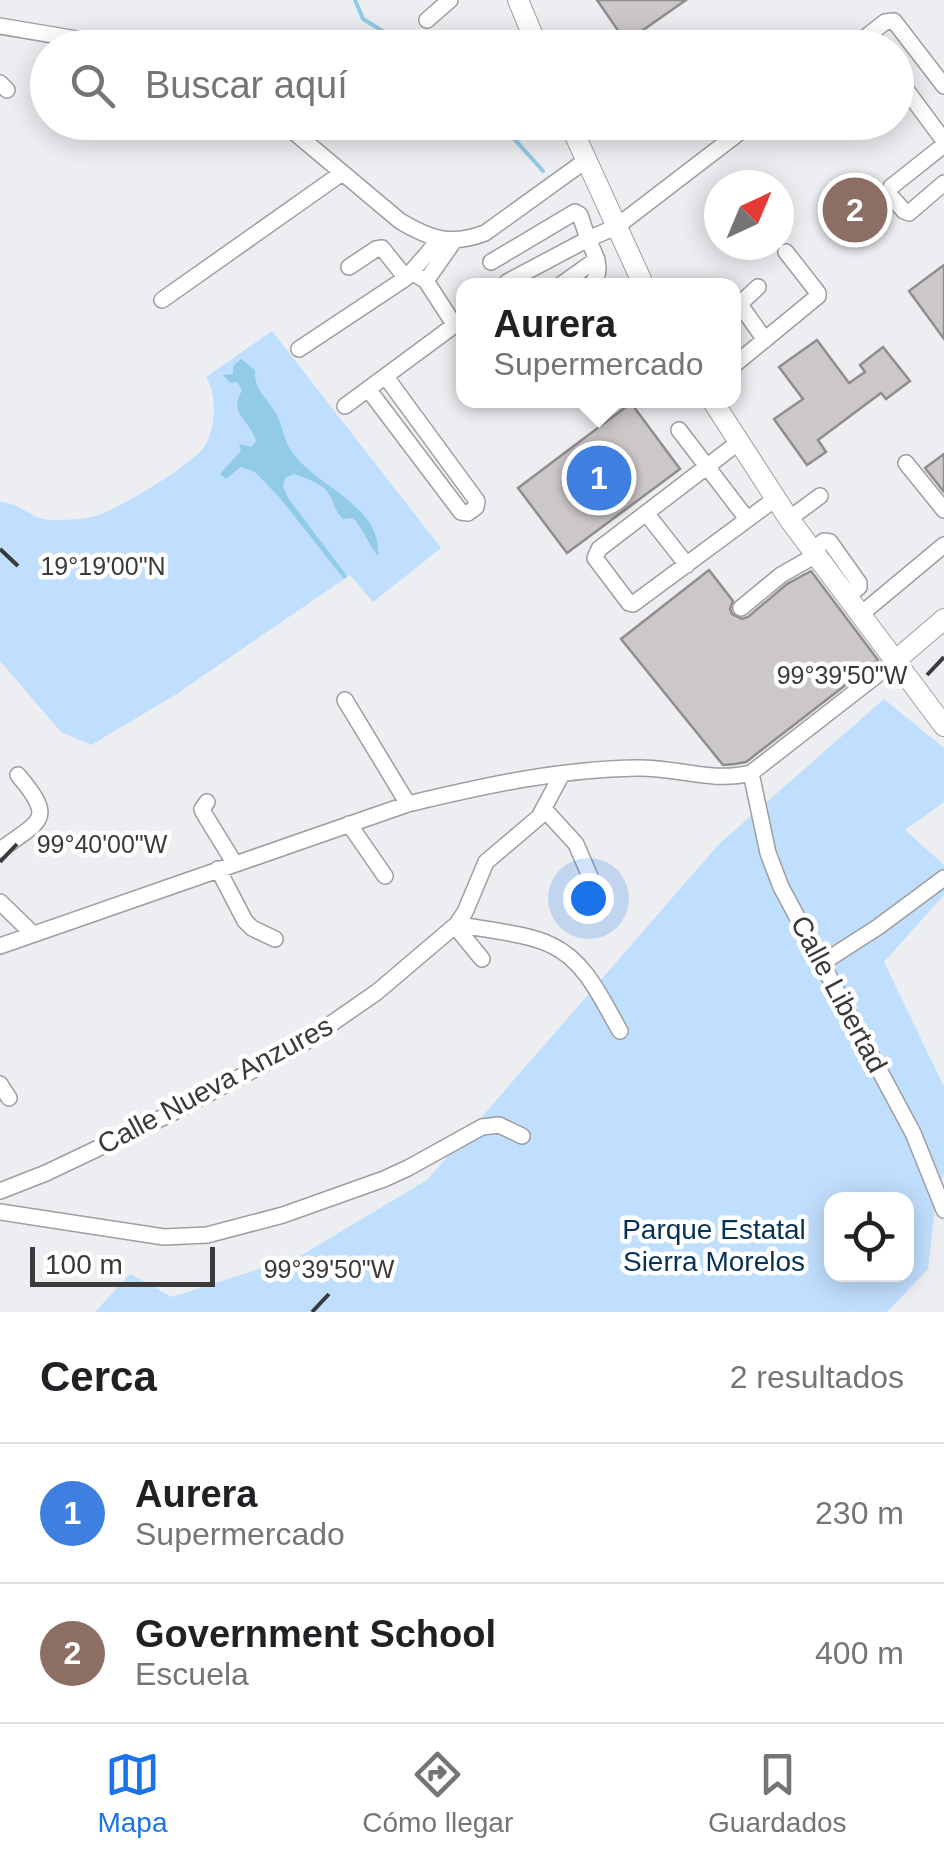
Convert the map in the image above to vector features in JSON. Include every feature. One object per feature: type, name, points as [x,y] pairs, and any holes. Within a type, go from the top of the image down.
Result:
[{"type":"main road","points":[[518,0],[530,30]]},
{"type":"main road","points":[[576,140],[640,278]]},
{"type":"main road","points":[[717,408],[788,518],[943,721]]},
{"type":"main road","points":[[895,662],[944,619]]},
{"type":"street","points":[[427,20],[450,0]]},
{"type":"street","points":[[879,30],[885,22],[894,21],[901,30]]},
{"type":"street","points":[[0,26],[30,31]]},
{"type":"street","points":[[914,47],[944,86]]},
{"type":"street","points":[[914,101],[944,143],[891,187],[889,194],[909,213],[944,183]]},
{"type":"street","points":[[304,140],[400,221],[421,233],[447,240],[468,239],[485,232],[585,161]]},
{"type":"street","points":[[514,278],[616,227],[730,140]]},
{"type":"street","points":[[162,300],[342,172]]},
{"type":"street","points":[[491,262],[575,212],[580,215],[596,258],[597,278]]},
{"type":"street","points":[[416,273],[421,233]]},
{"type":"street","points":[[299,349],[416,273],[447,240]]},
{"type":"street","points":[[345,406],[452,327],[452,321],[416,273],[382,248],[376,248],[350,267]]},
{"type":"street","points":[[570,278],[596,258]]},
{"type":"street","points":[[741,360],[818,296],[792,260]]},
{"type":"street","points":[[758,288],[742,306],[765,340]]},
{"type":"street","points":[[368,390],[461,512],[468,513],[477,501],[386,377]]},
{"type":"street","points":[[678,430],[747,519]]},
{"type":"street","points":[[739,442],[596,552],[596,558],[629,603],[634,604],[774,498]]},
{"type":"street","points":[[906,464],[944,510]]},
{"type":"street","points":[[788,518],[820,496]]},
{"type":"street","points":[[646,513],[687,565]]},
{"type":"street","points":[[860,615],[944,545]]},
{"type":"street","points":[[741,608],[814,552]]},
{"type":"street","points":[[0,946],[408,804],[562,774],[633,768],[717,778],[751,773],[895,662]]},
{"type":"street","points":[[345,700],[408,804]]},
{"type":"street","name":"Calle Libertad","points":[[751,773],[768,853],[782,887],[914,1133],[942,1200]]},
{"type":"street","name":"Calle Nueva Anzures","points":[[0,1192],[172,1113],[289,1052],[378,992],[456,925],[486,862],[545,810],[562,774]]},
{"type":"street","points":[[0,850],[30,830],[39,816],[38,798],[18,775]]},
{"type":"street","points":[[206,802],[203,812],[235,864]]},
{"type":"street","points":[[545,810],[576,844],[592,881]]},
{"type":"street","points":[[348,824],[384,876]]},
{"type":"street","points":[[218,870],[245,921],[275,939]]},
{"type":"street","points":[[822,963],[944,878]]},
{"type":"street","points":[[0,902],[34,934]]},
{"type":"street","points":[[456,925],[482,959]]},
{"type":"street","points":[[456,925],[540,941],[562,951],[593,983],[620,1031]]},
{"type":"street","points":[[0,1212],[164,1237],[207,1234],[284,1215],[384,1178],[482,1127],[500,1125],[522,1136]]},
{"type":"green space","points":[[272,331],[441,548],[373,602],[350,575],[175,695],[91,745],[61,732],[0,661],[0,502],[43,519],[79,519],[106,512],[156,484],[206,444],[214,410],[206,377]]},
{"type":"green space","name":"Parque Estatal Sierra Morelos","points":[[884,699],[944,748],[944,802],[905,830],[944,865],[944,895],[884,962],[944,1087],[944,1174],[937,1190],[928,1269],[887,1312],[95,1312],[130,1274],[172,1297],[300,1256],[427,1180],[719,844]]},
{"type":"shaded area","points":[[241,359],[255,370],[258,387],[277,414],[292,452],[370,523],[378,556],[353,518],[340,516],[324,488],[294,474],[285,478],[283,486],[288,498],[347,576],[344,579],[255,472],[241,467],[226,479],[220,474],[241,451],[239,444],[252,447],[256,441],[238,411],[242,390],[237,382],[230,383],[223,375],[233,374],[233,366]]},
{"type":"building","points":[[597,0],[686,0],[643,30],[618,30]]},
{"type":"building","points":[[944,265],[944,339],[909,291]]},
{"type":"building","points":[[817,340],[849,383],[865,372],[860,365],[883,347],[910,381],[886,399],[881,393],[818,440],[826,452],[807,465],[774,419],[803,399],[779,367]]},
{"type":"building","points":[[624,408],[635,408],[680,469],[567,553],[518,488]]},
{"type":"building","points":[[944,454],[944,492],[925,468]]},
{"type":"building","points":[[709,570],[733,601],[732,614],[742,619],[787,584],[811,571],[878,660],[746,762],[735,764],[723,765],[621,639]]},
{"type":"waterway","points":[[355,0],[363,19],[381,30]]},
{"type":"waterway","points":[[515,140],[543,171]]},
{"type":"place","name":"Government School","points":[[855,210]]},
{"type":"place","name":"Aurera","points":[[599,478]]}]
